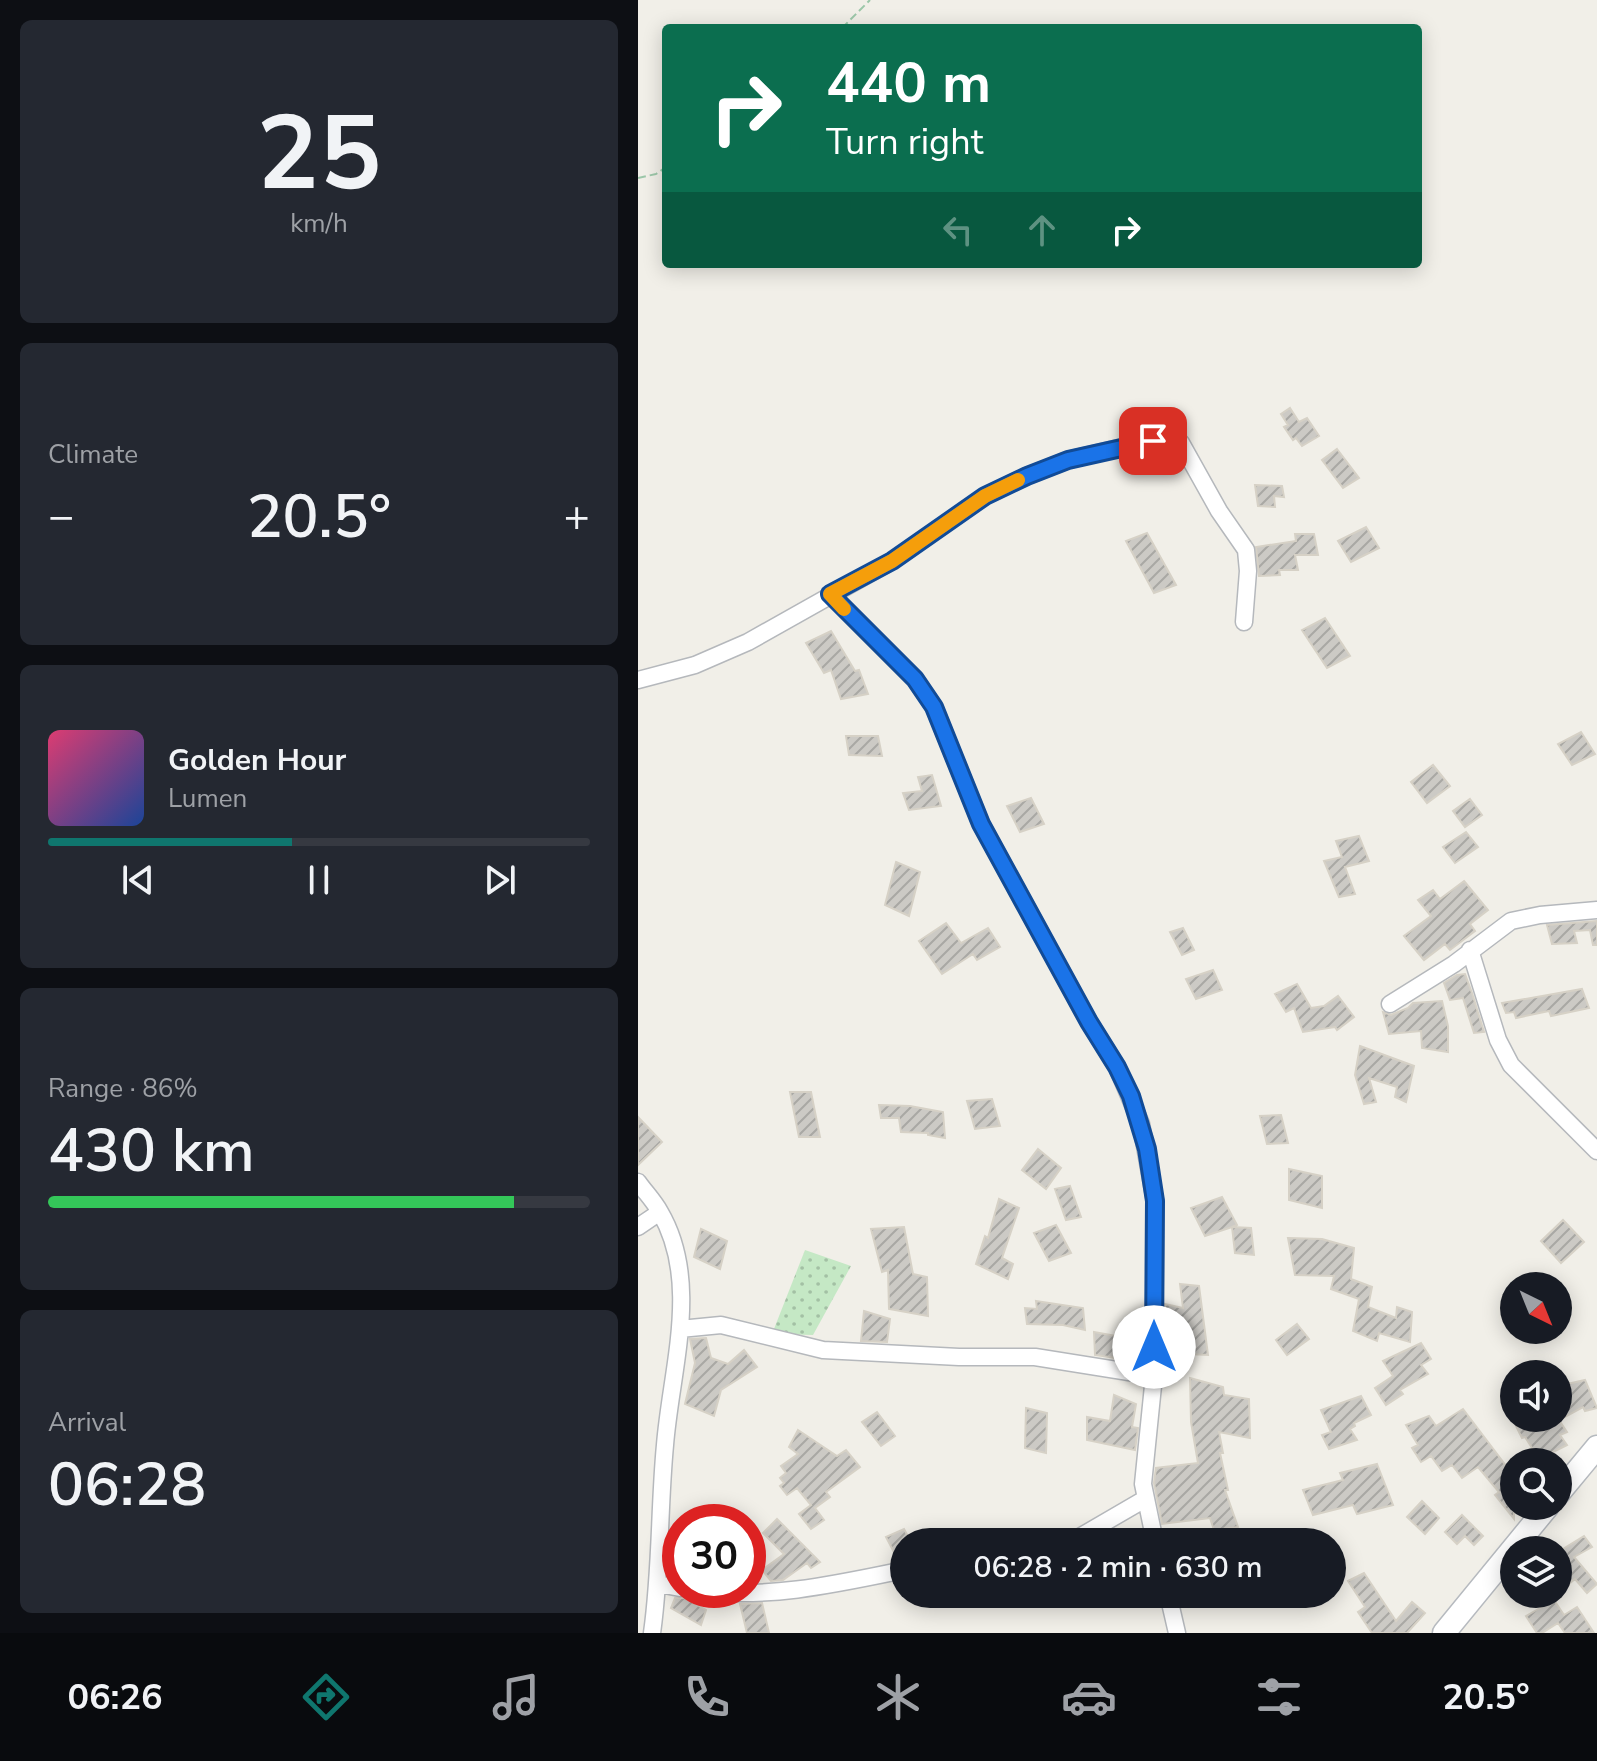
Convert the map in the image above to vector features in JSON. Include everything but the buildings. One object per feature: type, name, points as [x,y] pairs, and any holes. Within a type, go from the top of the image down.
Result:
[{"type":"main road","points":[[1572,1477],[1597,1447]]},
{"type":"main road","points":[[1444,1633],[1537,1520]]},
{"type":"street","points":[[638,680],[661,676],[748,642],[892,561],[985,496],[1027,476],[1068,460],[1153,441],[1175,440],[1185,449],[1219,511],[1246,550],[1248,571],[1244,622]]},
{"type":"street","points":[[830,594],[915,679],[930,700],[981,824],[1131,1096],[1147,1149],[1155,1201],[1154,1376],[1143,1484],[1152,1528]]},
{"type":"street","points":[[1390,1004],[1511,921],[1597,910]]},
{"type":"street","points":[[1470,950],[1498,1040],[1511,1065],[1597,1151]]},
{"type":"street","points":[[638,1182],[660,1212],[672,1239],[680,1276],[680,1329],[665,1444],[659,1584],[652,1633]]},
{"type":"street","points":[[638,1227],[660,1212]]},
{"type":"street","points":[[680,1329],[721,1325],[823,1350],[959,1357],[1035,1357],[1154,1376]]},
{"type":"street","points":[[1095,1528],[1145,1499]]},
{"type":"street","points":[[766,1591],[829,1586],[890,1573]]},
{"type":"street","points":[[1171,1608],[1177,1633]]},
{"type":"path","points":[[846,24],[870,0]]},
{"type":"path","points":[[638,178],[662,170]]},
{"type":"green space","points":[[805,1250],[851,1266],[813,1335],[772,1334]]},
{"type":"slow traffic","points":[[844,609],[830,594],[892,561],[912,544],[985,496],[1018,480]]},
{"type":"route","points":[[1153,441],[1068,460],[1027,476],[985,496],[912,544],[892,561],[830,594],[915,679],[934,707],[981,824],[1131,1096],[1147,1149],[1155,1201],[1154,1347]]}]
